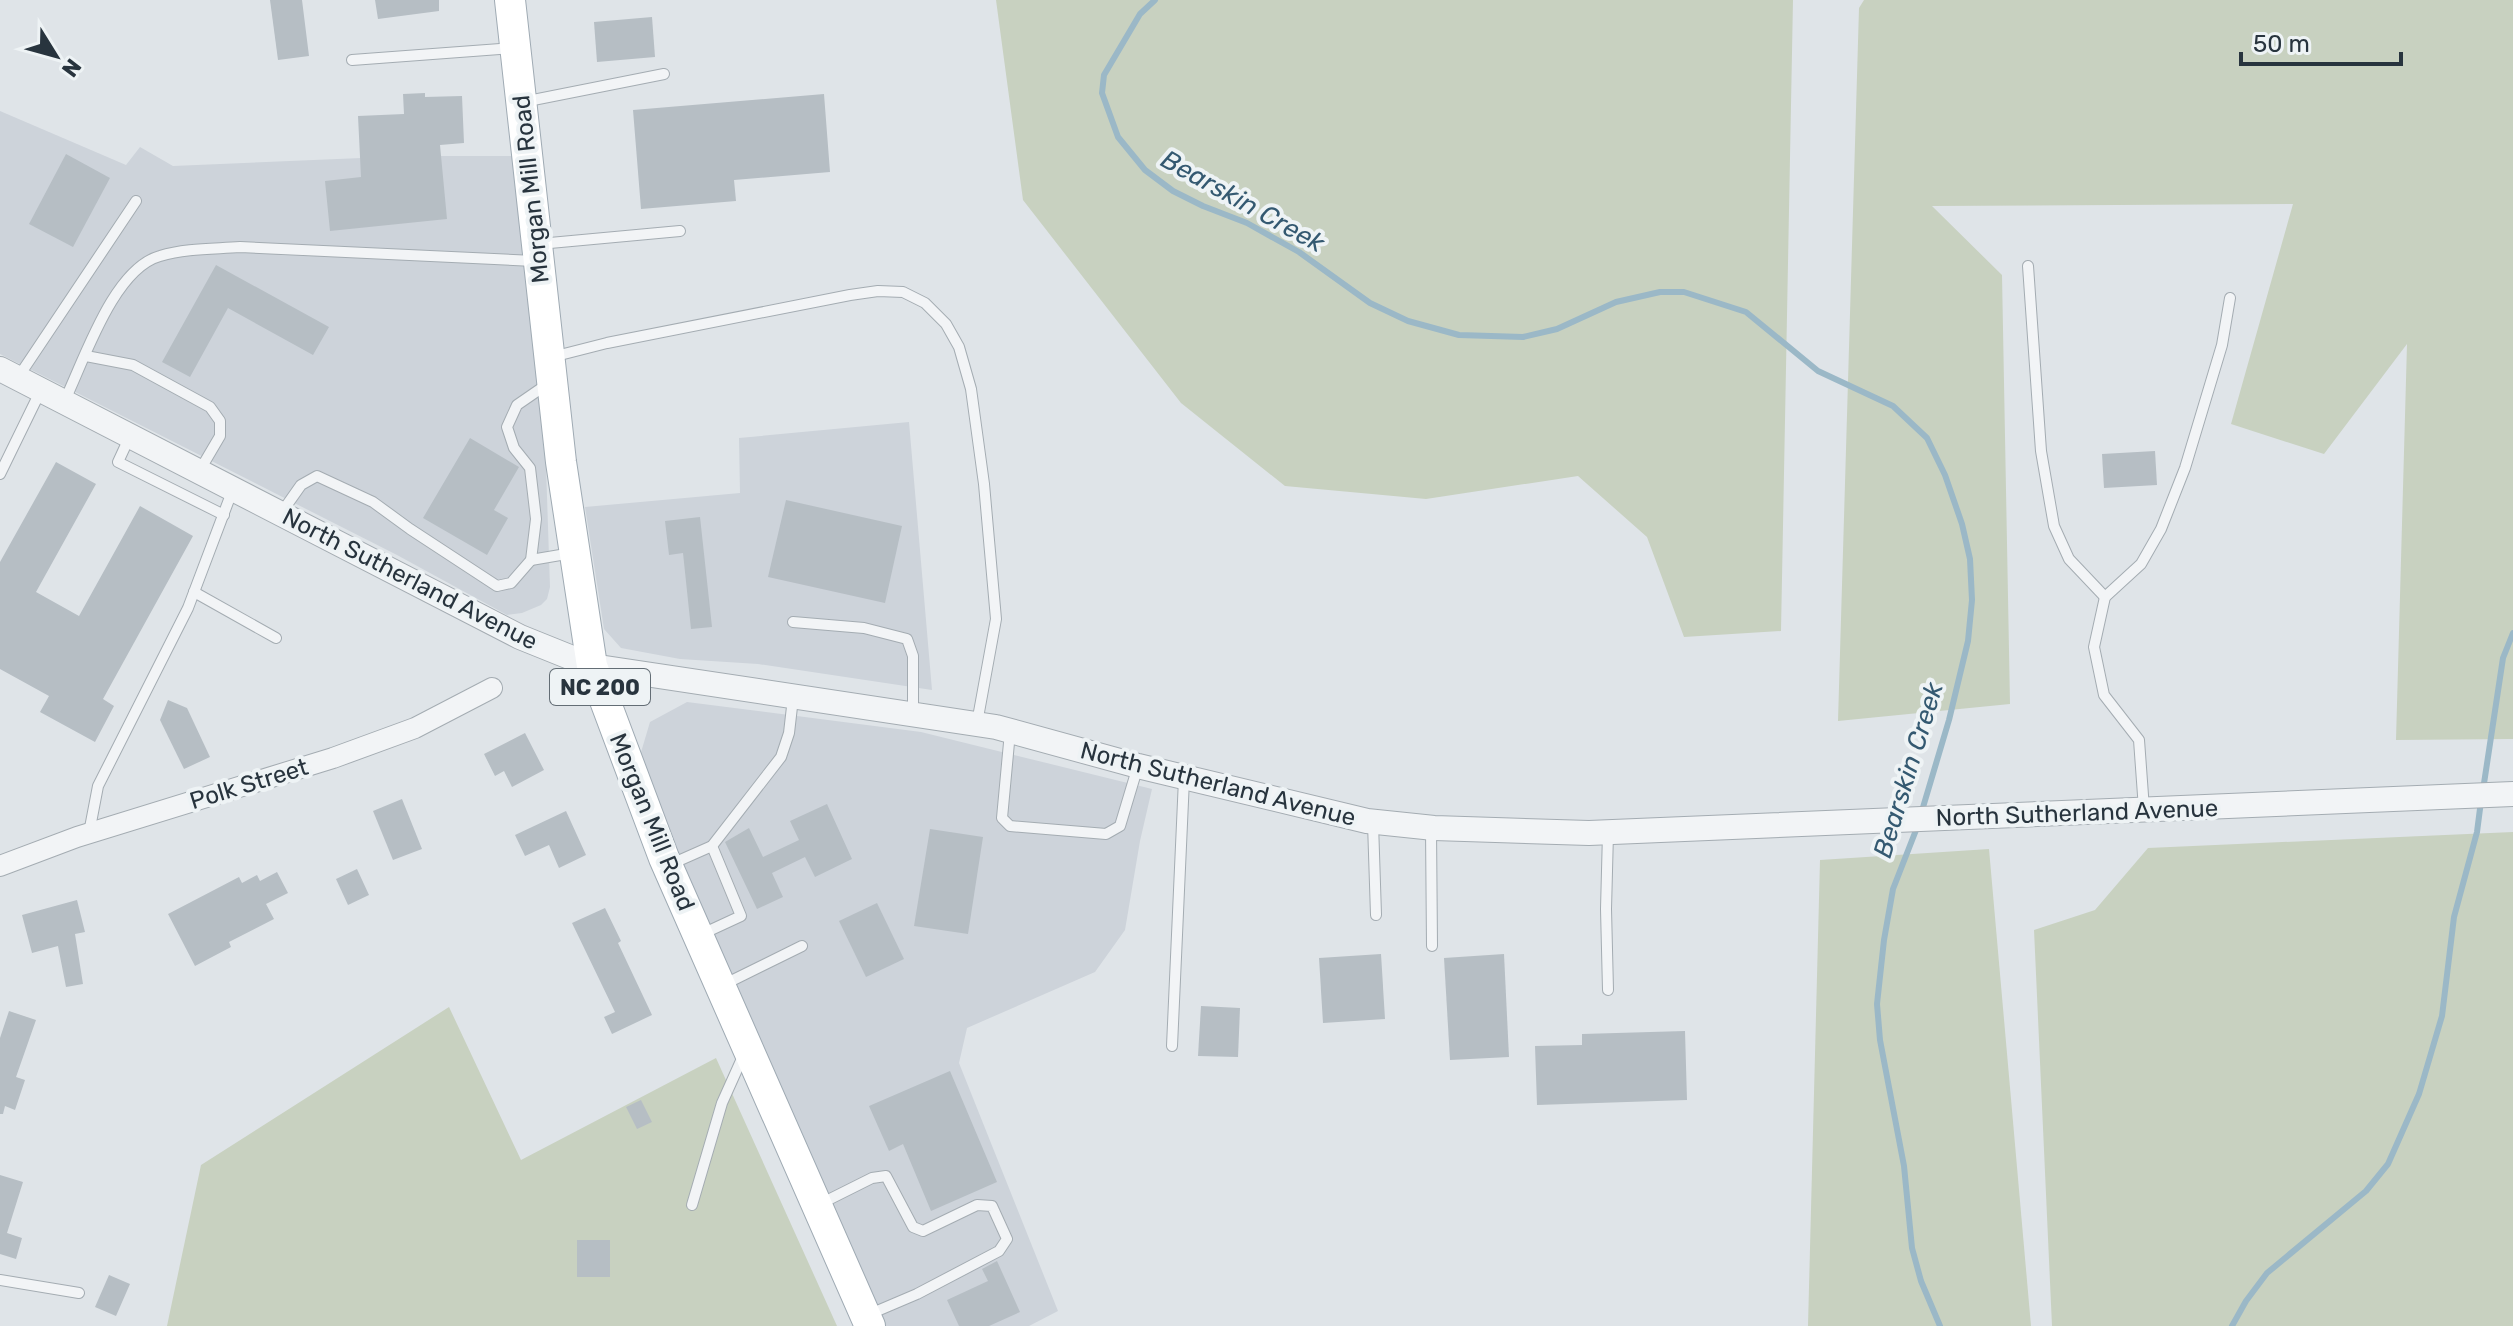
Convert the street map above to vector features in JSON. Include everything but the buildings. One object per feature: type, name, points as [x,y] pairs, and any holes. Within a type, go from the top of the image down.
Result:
[{"type":"main road","name":"Morgan Mill Road","points":[[510,0],[551,368],[592,666],[667,866],[868,1321]]},
{"type":"street","name":"North Sutherland Avenue","points":[[9,374],[520,637],[592,666],[1010,730],[1138,766],[1373,821],[1431,827],[1608,833],[2513,794]]},
{"type":"street","name":"Polk Street","points":[[0,866],[89,833],[333,758],[415,728],[492,688]]},
{"type":"lane","points":[[352,60],[515,47]]},
{"type":"lane","points":[[521,102],[664,74]]},
{"type":"lane","points":[[9,374],[136,201]]},
{"type":"lane","points":[[64,402],[101,319],[117,292],[137,269],[158,256],[240,247],[538,253],[680,231]]},
{"type":"lane","points":[[2028,266],[2041,451],[2054,526],[2069,559],[2105,597]]},
{"type":"lane","points":[[280,514],[301,485],[317,476],[373,502],[497,586],[511,583],[531,560],[536,519],[530,468],[514,448],[507,427],[517,405],[551,368],[607,343],[850,295],[878,291],[903,292],[925,303],[946,324],[959,347],[971,389],[984,484],[996,619],[977,724]]},
{"type":"lane","points":[[2144,811],[2139,740],[2104,695],[2094,647],[2105,597],[2141,564],[2161,529],[2185,468],[2222,345],[2230,298]]},
{"type":"lane","points":[[86,356],[133,365],[210,407],[220,421],[220,436],[199,472]]},
{"type":"lane","points":[[0,474],[41,390]]},
{"type":"lane","points":[[130,436],[118,462],[224,515]]},
{"type":"lane","points":[[89,833],[98,786],[194,592],[233,489]]},
{"type":"lane","points":[[531,560],[575,552]]},
{"type":"lane","points":[[194,592],[276,638]]},
{"type":"lane","points":[[793,622],[864,628],[907,639],[913,656],[913,714]]},
{"type":"lane","points":[[667,866],[712,846],[781,757],[789,733],[794,696]]},
{"type":"lane","points":[[1010,730],[1002,818],[1010,826],[1106,834],[1120,826],[1138,766]]},
{"type":"lane","points":[[1172,1046],[1184,777]]},
{"type":"lane","points":[[1373,821],[1376,915]]},
{"type":"lane","points":[[1431,827],[1432,946]]},
{"type":"lane","points":[[1608,833],[1608,990]]},
{"type":"lane","points":[[697,936],[741,916],[712,846]]},
{"type":"lane","points":[[720,987],[802,946]]},
{"type":"lane","points":[[692,1205],[722,1103],[746,1048]]},
{"type":"lane","points":[[817,1206],[872,1178],[886,1176],[913,1227],[923,1231],[977,1205],[992,1206],[1007,1239],[999,1251],[868,1321]]},
{"type":"lane","points":[[0,1280],[79,1293]]},
{"type":"shaded area","points":[[0,111],[126,165],[140,147],[173,166],[409,156],[513,156],[546,466],[550,587],[547,599],[522,613],[507,615],[397,555],[0,354]]},
{"type":"shaded area","points":[[909,422],[932,690],[758,664],[680,659],[621,648],[604,629],[585,507],[740,493],[739,438]]},
{"type":"shaded area","points":[[687,702],[921,732],[1152,789],[1125,930],[1095,972],[967,1028],[959,1063],[1058,1311],[1029,1326],[886,1326],[721,960],[639,759],[650,722]]},
{"type":"green space","points":[[996,0],[1793,0],[1781,631],[1684,637],[1647,537],[1578,476],[1426,499],[1285,486],[1181,403],[1023,200]]},
{"type":"green space","points":[[1864,0],[2513,0],[2513,739],[2396,740],[2407,344],[2324,454],[2231,424],[2293,204],[1932,206],[2002,275],[2010,704],[1838,721],[1859,8]]},
{"type":"green space","points":[[2513,832],[2513,1326],[2052,1326],[2034,930],[2095,910],[2148,848]]},
{"type":"green space","points":[[1989,849],[2031,1326],[1808,1326],[1820,860]]},
{"type":"green space","points":[[449,1007],[521,1160],[716,1058],[837,1326],[167,1326],[201,1165]]},
{"type":"waterway","name":"Bearskin Creek","points":[[1155,0],[1140,14],[1104,75],[1102,93],[1118,137],[1145,170],[1173,191],[1247,223],[1299,252],[1370,303],[1408,321],[1459,335],[1523,337],[1557,329],[1616,302],[1660,292],[1684,292],[1746,312],[1818,371],[1893,406],[1927,438],[1945,475],[1962,524],[1970,559],[1972,600],[1968,641],[1921,814]]},
{"type":"waterway","points":[[2483,790],[2503,658],[2513,633]]},
{"type":"waterway","points":[[2232,1326],[2267,1273],[2366,1191],[2388,1164],[2419,1094],[2442,1016],[2454,917],[2477,832],[2481,801]]},
{"type":"waterway","name":"Bearskin Creek","points":[[1918,825],[1893,889],[1877,1004],[1880,1040],[1904,1166],[1912,1248],[1921,1281],[1940,1326]]}]
